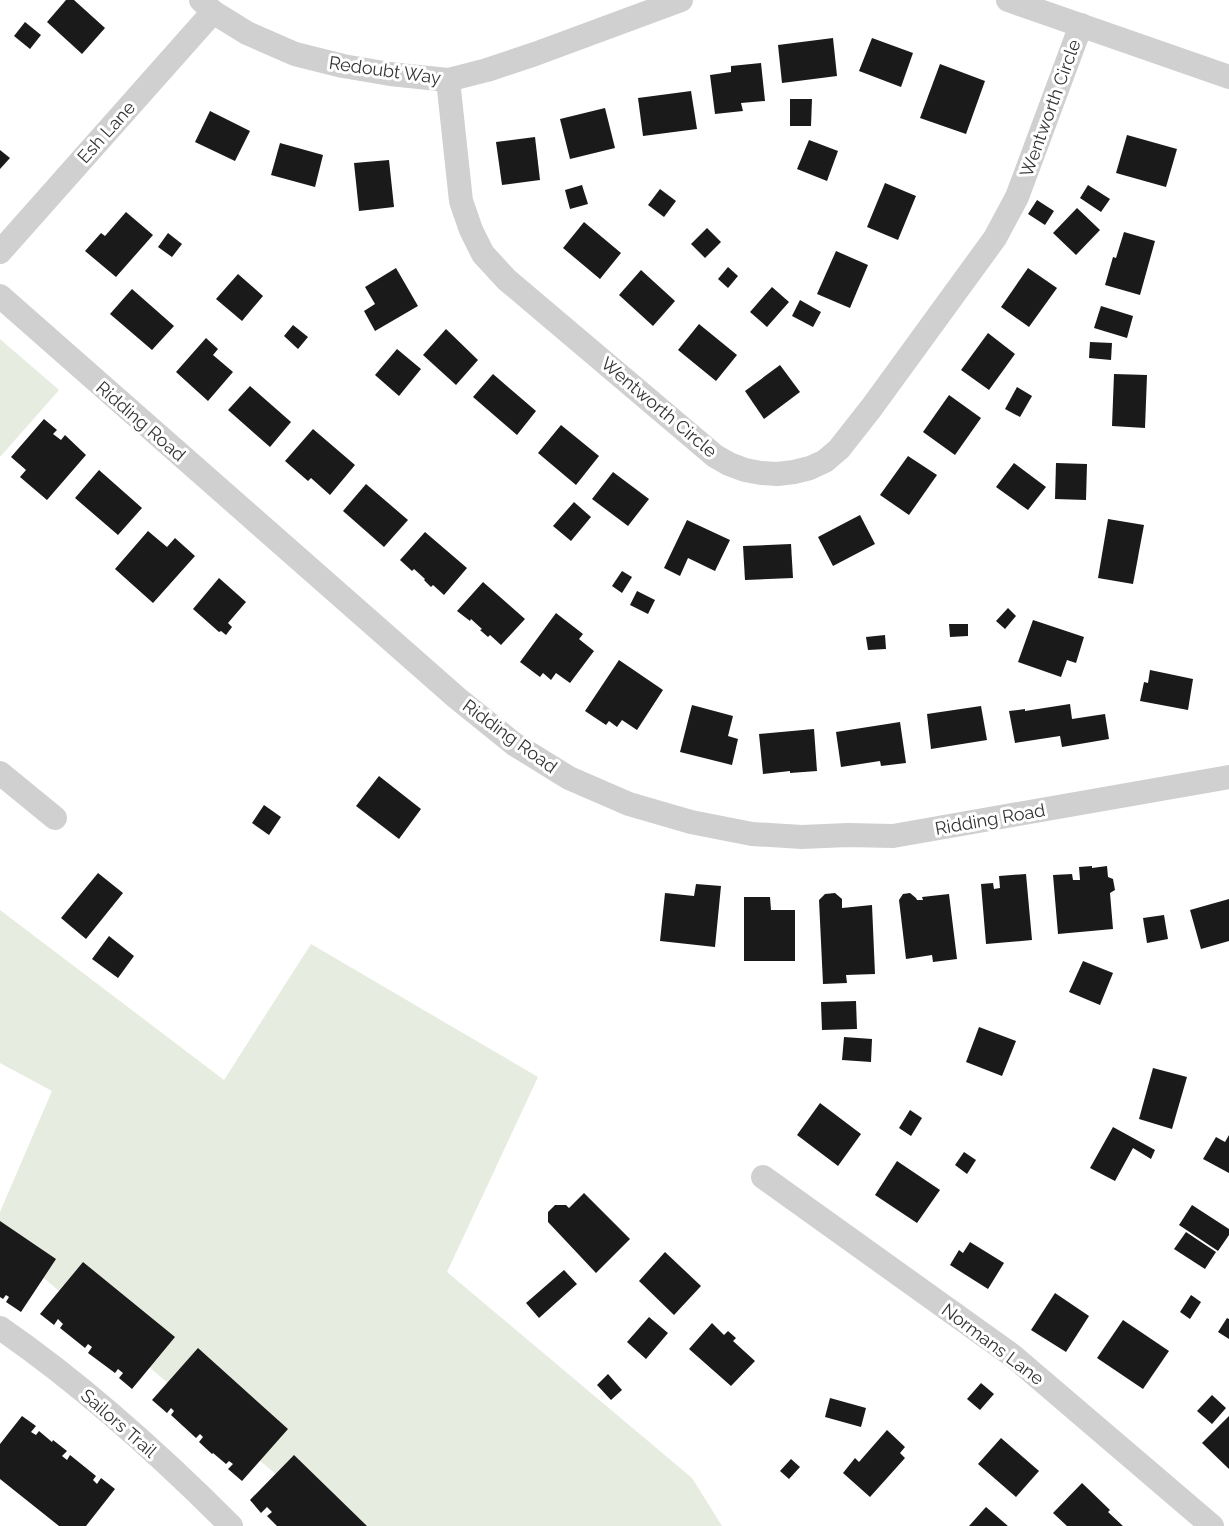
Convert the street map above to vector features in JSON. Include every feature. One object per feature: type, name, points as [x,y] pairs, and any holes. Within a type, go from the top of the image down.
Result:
[{"type":"street","name":"Redoubt Way","points":[[207,6],[247,33],[295,54],[343,66],[390,74],[448,80],[525,57],[631,9],[681,0]]},
{"type":"street","points":[[1008,0],[1229,77]]},
{"type":"street","name":"Esh Lane","points":[[0,252],[207,6]]},
{"type":"street","name":"Wentworth Circle","points":[[448,80],[461,201],[471,230],[483,254],[507,280],[715,456],[745,470],[777,474],[810,468],[825,461],[839,449],[995,238],[1017,197],[1081,25]]},
{"type":"street","name":"Ridding Road","points":[[0,296],[457,698],[514,744],[569,778],[629,804],[691,822],[752,834],[802,837],[893,836],[1229,777]]},
{"type":"street","points":[[0,773],[55,818]]},
{"type":"street","name":"Normans Lane","points":[[763,1177],[1013,1356],[1212,1526]]},
{"type":"street","name":"Sailors Trail","points":[[0,1328],[96,1401],[165,1462],[231,1526]]},
{"type":"shaded area","points":[[0,339],[59,390],[0,457]]},
{"type":"shaded area","points":[[0,910],[224,1080],[311,944],[538,1077],[447,1272],[692,1478],[722,1526],[337,1526],[0,1241],[0,1212],[52,1091],[0,1063]]},
{"type":"building","points":[[66,0],[74,0],[105,28],[82,54],[47,22]]},
{"type":"building","points":[[25,22],[41,35],[30,49],[14,36]]},
{"type":"building","points":[[833,38],[837,76],[782,83],[778,45]]},
{"type":"building","points":[[872,38],[913,53],[901,87],[859,71]]},
{"type":"building","points":[[761,63],[765,101],[741,103],[743,111],[715,114],[710,75],[731,72],[731,66]]},
{"type":"building","points":[[940,64],[985,81],[966,134],[920,118]]},
{"type":"building","points":[[691,91],[697,129],[643,136],[638,98]]},
{"type":"building","points":[[790,99],[812,99],[811,126],[790,126]]},
{"type":"building","points":[[605,108],[615,148],[570,159],[560,119]]},
{"type":"building","points":[[210,111],[250,131],[235,161],[195,142]]},
{"type":"building","points":[[1127,135],[1177,149],[1166,187],[1116,173]]},
{"type":"building","points":[[535,137],[540,180],[502,185],[496,142]]},
{"type":"building","points":[[809,140],[838,151],[827,181],[797,169]]},
{"type":"building","points":[[280,143],[323,155],[315,187],[271,175]]},
{"type":"building","points":[[0,150],[10,158],[0,169]]},
{"type":"building","points":[[389,160],[394,207],[359,211],[354,163]]},
{"type":"building","points":[[885,183],[916,196],[898,240],[867,227]]},
{"type":"building","points":[[582,185],[588,204],[570,209],[565,190]]},
{"type":"building","points":[[1088,185],[1110,199],[1101,212],[1080,198]]},
{"type":"building","points":[[660,189],[676,201],[664,217],[648,205]]},
{"type":"building","points":[[1037,200],[1054,211],[1045,225],[1028,214]]},
{"type":"building","points":[[1077,208],[1100,230],[1076,255],[1053,233]]},
{"type":"building","points":[[126,212],[153,235],[116,277],[85,251],[101,233],[105,236]]},
{"type":"building","points":[[584,222],[621,253],[600,279],[563,248]]},
{"type":"building","points":[[707,228],[721,242],[705,258],[691,244]]},
{"type":"building","points":[[1124,232],[1155,241],[1140,295],[1105,285],[1113,257],[1116,258]]},
{"type":"building","points":[[168,233],[182,244],[172,257],[158,247]]},
{"type":"building","points":[[836,251],[868,265],[850,308],[817,294]]},
{"type":"building","points":[[728,267],[738,276],[728,288],[718,279]]},
{"type":"building","points":[[396,268],[418,306],[375,331],[364,311],[375,304],[365,287]]},
{"type":"building","points":[[1028,268],[1057,288],[1029,327],[1001,307]]},
{"type":"building","points":[[641,270],[675,301],[653,326],[619,295]]},
{"type":"building","points":[[238,274],[263,296],[242,321],[216,299]]},
{"type":"building","points":[[772,287],[789,302],[767,327],[750,312]]},
{"type":"building","points":[[132,289],[174,326],[152,350],[110,314]]},
{"type":"building","points":[[800,300],[821,312],[813,327],[792,316]]},
{"type":"building","points":[[1101,306],[1133,316],[1127,338],[1094,328]]},
{"type":"building","points":[[699,324],[737,355],[716,381],[678,350]]},
{"type":"building","points":[[293,325],[308,337],[298,349],[284,336]]},
{"type":"building","points":[[446,329],[478,360],[456,385],[423,355]]},
{"type":"building","points":[[988,333],[1015,354],[989,390],[961,370]]},
{"type":"building","points":[[206,338],[218,349],[213,355],[233,372],[208,401],[176,372]]},
{"type":"building","points":[[1090,342],[1112,343],[1111,360],[1089,358]]},
{"type":"building","points":[[397,349],[421,369],[399,396],[375,375]]},
{"type":"building","points":[[780,365],[800,392],[764,419],[745,391]]},
{"type":"building","points":[[493,374],[536,411],[517,435],[473,397]]},
{"type":"building","points":[[1114,374],[1147,375],[1145,428],[1112,426]]},
{"type":"building","points":[[250,386],[291,422],[270,447],[228,410]]},
{"type":"building","points":[[1017,387],[1032,396],[1020,417],[1005,409]]},
{"type":"building","points":[[949,395],[981,418],[955,455],[923,432]]},
{"type":"building","points":[[44,419],[57,430],[53,434],[61,440],[65,435],[86,455],[47,500],[20,477],[26,470],[11,457]]},
{"type":"building","points":[[561,425],[599,456],[576,485],[538,453]]},
{"type":"building","points":[[313,429],[355,465],[330,495],[311,478],[308,481],[285,461]]},
{"type":"building","points":[[908,456],[937,475],[909,515],[880,495]]},
{"type":"building","points":[[1014,463],[1046,487],[1028,510],[996,487]]},
{"type":"building","points":[[1056,463],[1087,464],[1086,500],[1055,499]]},
{"type":"building","points":[[99,470],[142,508],[118,535],[75,498]]},
{"type":"building","points":[[613,472],[649,499],[628,526],[592,499]]},
{"type":"building","points":[[366,484],[408,520],[384,547],[343,511]]},
{"type":"building","points":[[574,502],[591,517],[571,541],[553,526]]},
{"type":"building","points":[[860,515],[875,544],[833,566],[818,537]]},
{"type":"building","points":[[1108,519],[1144,525],[1133,584],[1098,578]]},
{"type":"building","points":[[687,520],[730,540],[715,571],[688,558],[680,576],[664,568]]},
{"type":"building","points":[[148,531],[167,547],[175,538],[195,556],[153,603],[115,569]]},
{"type":"building","points":[[425,532],[467,568],[444,595],[433,585],[431,587],[414,569],[412,571],[400,560]]},
{"type":"building","points":[[791,544],[793,578],[745,580],[743,546]]},
{"type":"building","points":[[622,571],[632,577],[622,593],[612,586]]},
{"type":"building","points":[[219,578],[246,602],[228,623],[232,627],[226,635],[219,632],[193,609]]},
{"type":"building","points":[[483,582],[525,619],[501,645],[490,635],[488,637],[471,619],[470,621],[457,611]]},
{"type":"building","points":[[637,591],[655,600],[648,614],[630,605]]},
{"type":"building","points":[[1008,608],[1016,616],[1005,629],[996,621]]},
{"type":"building","points":[[556,613],[583,634],[579,639],[594,651],[570,683],[556,673],[551,680],[543,673],[540,677],[520,662]]},
{"type":"building","points":[[1033,620],[1084,637],[1076,663],[1067,660],[1061,677],[1018,662]]},
{"type":"building","points":[[949,624],[968,624],[968,636],[950,637]]},
{"type":"building","points":[[885,635],[886,649],[868,650],[866,637]]},
{"type":"building","points":[[619,660],[663,690],[637,730],[622,720],[617,727],[609,721],[606,725],[585,711]]},
{"type":"building","points":[[1150,670],[1193,679],[1188,710],[1140,701],[1144,682],[1148,683]]},
{"type":"building","points":[[1070,704],[1072,719],[1105,714],[1109,739],[1062,747],[1060,736],[1015,743],[1009,711],[1025,709],[1025,711]]},
{"type":"building","points":[[692,705],[733,716],[728,736],[738,739],[732,765],[680,752]]},
{"type":"building","points":[[981,706],[987,740],[931,749],[927,714]]},
{"type":"building","points":[[900,722],[906,763],[881,766],[880,761],[841,767],[836,732]]},
{"type":"building","points":[[814,729],[817,771],[763,774],[759,734]]},
{"type":"building","points":[[379,776],[421,809],[399,839],[356,806]]},
{"type":"building","points":[[264,805],[281,817],[269,835],[252,823]]},
{"type":"building","points":[[1092,866],[1092,868],[1107,866],[1108,877],[1113,879],[1115,890],[1110,893],[1113,929],[1058,934],[1053,875],[1072,874],[1073,880],[1080,880],[1079,867]]},
{"type":"building","points":[[98,873],[123,893],[86,939],[61,918]]},
{"type":"building","points":[[1026,874],[1032,940],[986,944],[981,884],[993,883],[994,889],[1000,888],[999,876]]},
{"type":"building","points":[[696,884],[721,886],[715,947],[660,941],[665,893],[694,896]]},
{"type":"building","points":[[835,893],[842,899],[842,908],[872,905],[875,974],[846,975],[847,983],[823,984],[819,900],[825,894]]},
{"type":"building","points":[[910,893],[917,900],[923,900],[922,897],[949,894],[957,959],[933,962],[932,955],[906,959],[899,900],[903,894]]},
{"type":"building","points":[[744,897],[770,897],[771,910],[795,910],[795,961],[744,961]]},
{"type":"building","points":[[1229,899],[1229,941],[1201,949],[1190,910]]},
{"type":"building","points":[[1164,915],[1168,939],[1147,943],[1143,918]]},
{"type":"building","points":[[109,936],[134,956],[118,978],[92,959]]},
{"type":"building","points":[[1083,961],[1113,973],[1100,1005],[1069,992]]},
{"type":"building","points":[[856,1001],[857,1029],[822,1030],[821,1002]]},
{"type":"building","points":[[979,1027],[1016,1041],[1002,1076],[966,1062]]},
{"type":"building","points":[[844,1037],[872,1039],[871,1062],[842,1060]]},
{"type":"building","points":[[1153,1068],[1187,1077],[1172,1129],[1139,1119]]},
{"type":"building","points":[[820,1103],[861,1134],[838,1166],[797,1135]]},
{"type":"building","points":[[910,1110],[922,1118],[911,1136],[899,1128]]},
{"type":"building","points":[[1113,1127],[1155,1150],[1151,1159],[1133,1148],[1115,1181],[1090,1168]]},
{"type":"building","points":[[1229,1135],[1229,1173],[1203,1159],[1216,1137],[1225,1142]]},
{"type":"building","points":[[964,1152],[976,1160],[967,1174],[955,1165]]},
{"type":"building","points":[[897,1161],[940,1190],[917,1223],[875,1195]]},
{"type":"building","points":[[584,1193],[630,1239],[596,1273],[548,1222],[548,1212],[555,1205],[566,1205],[569,1208]]},
{"type":"building","points":[[1192,1205],[1229,1229],[1229,1235],[1218,1251],[1179,1225]]},
{"type":"building","points":[[0,1221],[56,1259],[21,1312],[6,1302],[9,1297],[6,1295],[3,1299],[0,1297]]},
{"type":"building","points":[[1186,1232],[1216,1252],[1205,1269],[1174,1249]]},
{"type":"building","points":[[970,1242],[1004,1263],[988,1289],[950,1265],[959,1250],[963,1253]]},
{"type":"building","points":[[665,1252],[701,1286],[674,1315],[639,1281]]},
{"type":"building","points":[[83,1262],[175,1337],[132,1389],[119,1378],[123,1373],[118,1369],[115,1373],[88,1353],[92,1347],[88,1344],[85,1348],[60,1328],[63,1324],[58,1319],[54,1325],[40,1314]]},
{"type":"building","points":[[564,1270],[577,1284],[539,1318],[526,1303]]},
{"type":"building","points":[[1055,1293],[1089,1316],[1066,1352],[1031,1330]]},
{"type":"building","points":[[1191,1295],[1201,1302],[1190,1319],[1180,1312]]},
{"type":"building","points":[[649,1317],[668,1333],[646,1359],[627,1342]]},
{"type":"building","points":[[1227,1318],[1229,1319],[1229,1339],[1218,1332]]},
{"type":"building","points":[[1123,1320],[1169,1351],[1143,1389],[1097,1358]]},
{"type":"building","points":[[712,1323],[724,1335],[728,1331],[736,1338],[733,1341],[755,1361],[731,1386],[689,1349]]},
{"type":"building","points":[[198,1348],[288,1429],[242,1481],[228,1469],[233,1464],[229,1461],[226,1464],[199,1442],[203,1437],[200,1434],[196,1438],[171,1415],[174,1411],[171,1408],[167,1413],[152,1400]]},
{"type":"building","points":[[608,1374],[622,1390],[611,1400],[597,1385]]},
{"type":"building","points":[[981,1383],[994,1394],[980,1410],[967,1399]]},
{"type":"building","points":[[1212,1395],[1226,1408],[1212,1424],[1197,1411]]},
{"type":"building","points":[[830,1398],[866,1408],[861,1427],[825,1417]]},
{"type":"building","points":[[22,1416],[36,1426],[31,1432],[36,1435],[39,1431],[67,1451],[62,1456],[67,1460],[70,1455],[96,1476],[93,1480],[97,1484],[101,1478],[115,1489],[86,1526],[59,1526],[0,1479],[0,1444]]},
{"type":"building","points":[[1229,1416],[1229,1469],[1202,1443]]},
{"type":"building","points":[[887,1430],[905,1447],[900,1453],[905,1458],[870,1497],[843,1473],[855,1458],[859,1462]]},
{"type":"building","points":[[1001,1438],[1039,1471],[1016,1497],[978,1464]]},
{"type":"building","points":[[294,1455],[367,1526],[277,1526],[267,1516],[272,1512],[267,1507],[261,1513],[250,1500]]},
{"type":"building","points":[[791,1459],[800,1467],[789,1479],[780,1471]]},
{"type":"building","points":[[1082,1483],[1123,1526],[1067,1526],[1053,1513]]},
{"type":"building","points":[[986,1507],[1008,1526],[969,1526]]}]
